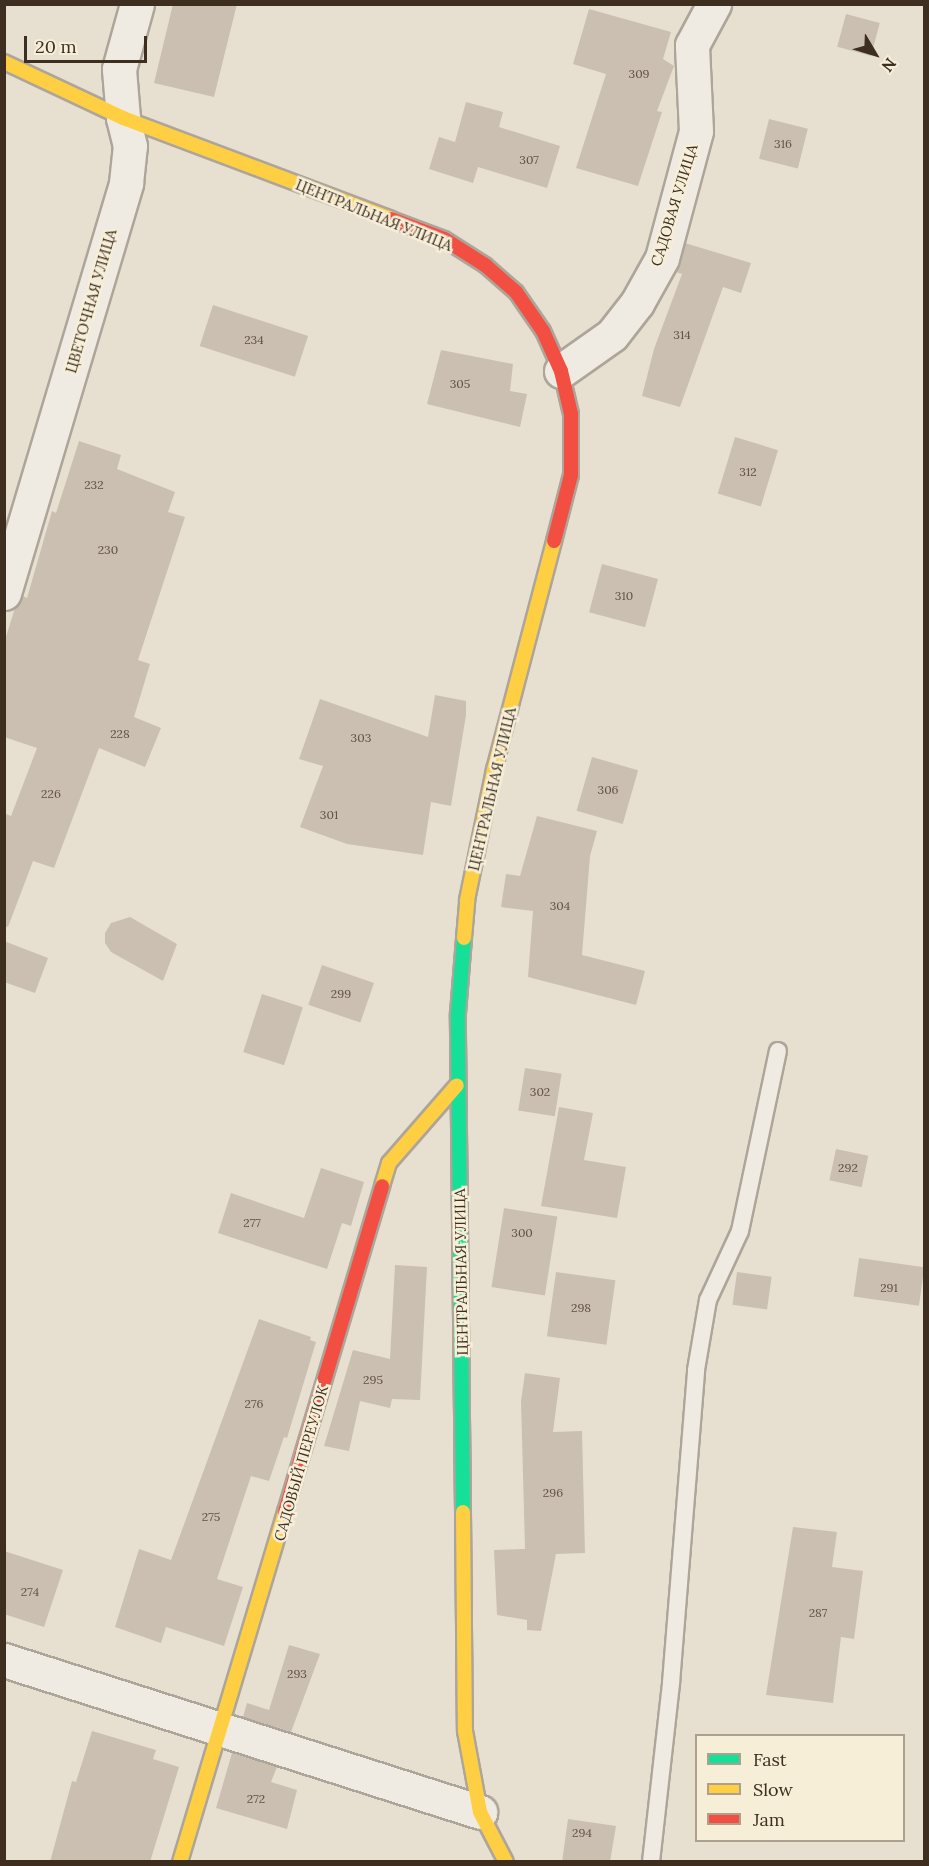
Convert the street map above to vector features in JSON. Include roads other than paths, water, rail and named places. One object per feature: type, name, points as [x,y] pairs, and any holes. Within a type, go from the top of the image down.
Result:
[{"type":"street","name":"ЦВЕТОЧНАЯ УЛИЦА","points":[[4,593],[126,183],[130,146],[123,118],[119,69],[137,4]]},
{"type":"street","name":"САДОВАЯ УЛИЦА","points":[[561,371],[612,335],[637,303],[662,258],[696,131],[692,45],[714,4]]},
{"type":"street","name":"ЦЕНТРАЛЬНАЯ УЛИЦА","points":[[4,62],[123,118],[444,239],[485,265],[516,292],[543,332],[561,371],[571,414],[571,475],[494,770],[467,900],[458,1013],[465,1731],[480,1812],[506,1862]]},
{"type":"street","name":"САДОВЫЙ ПЕРЕУЛОК","points":[[180,1862],[389,1163],[457,1085]]},
{"type":"street","points":[[4,1660],[480,1812]]},
{"type":"lane","points":[[651,1862],[671,1683],[696,1370],[708,1300],[740,1231],[778,1051]]}]
